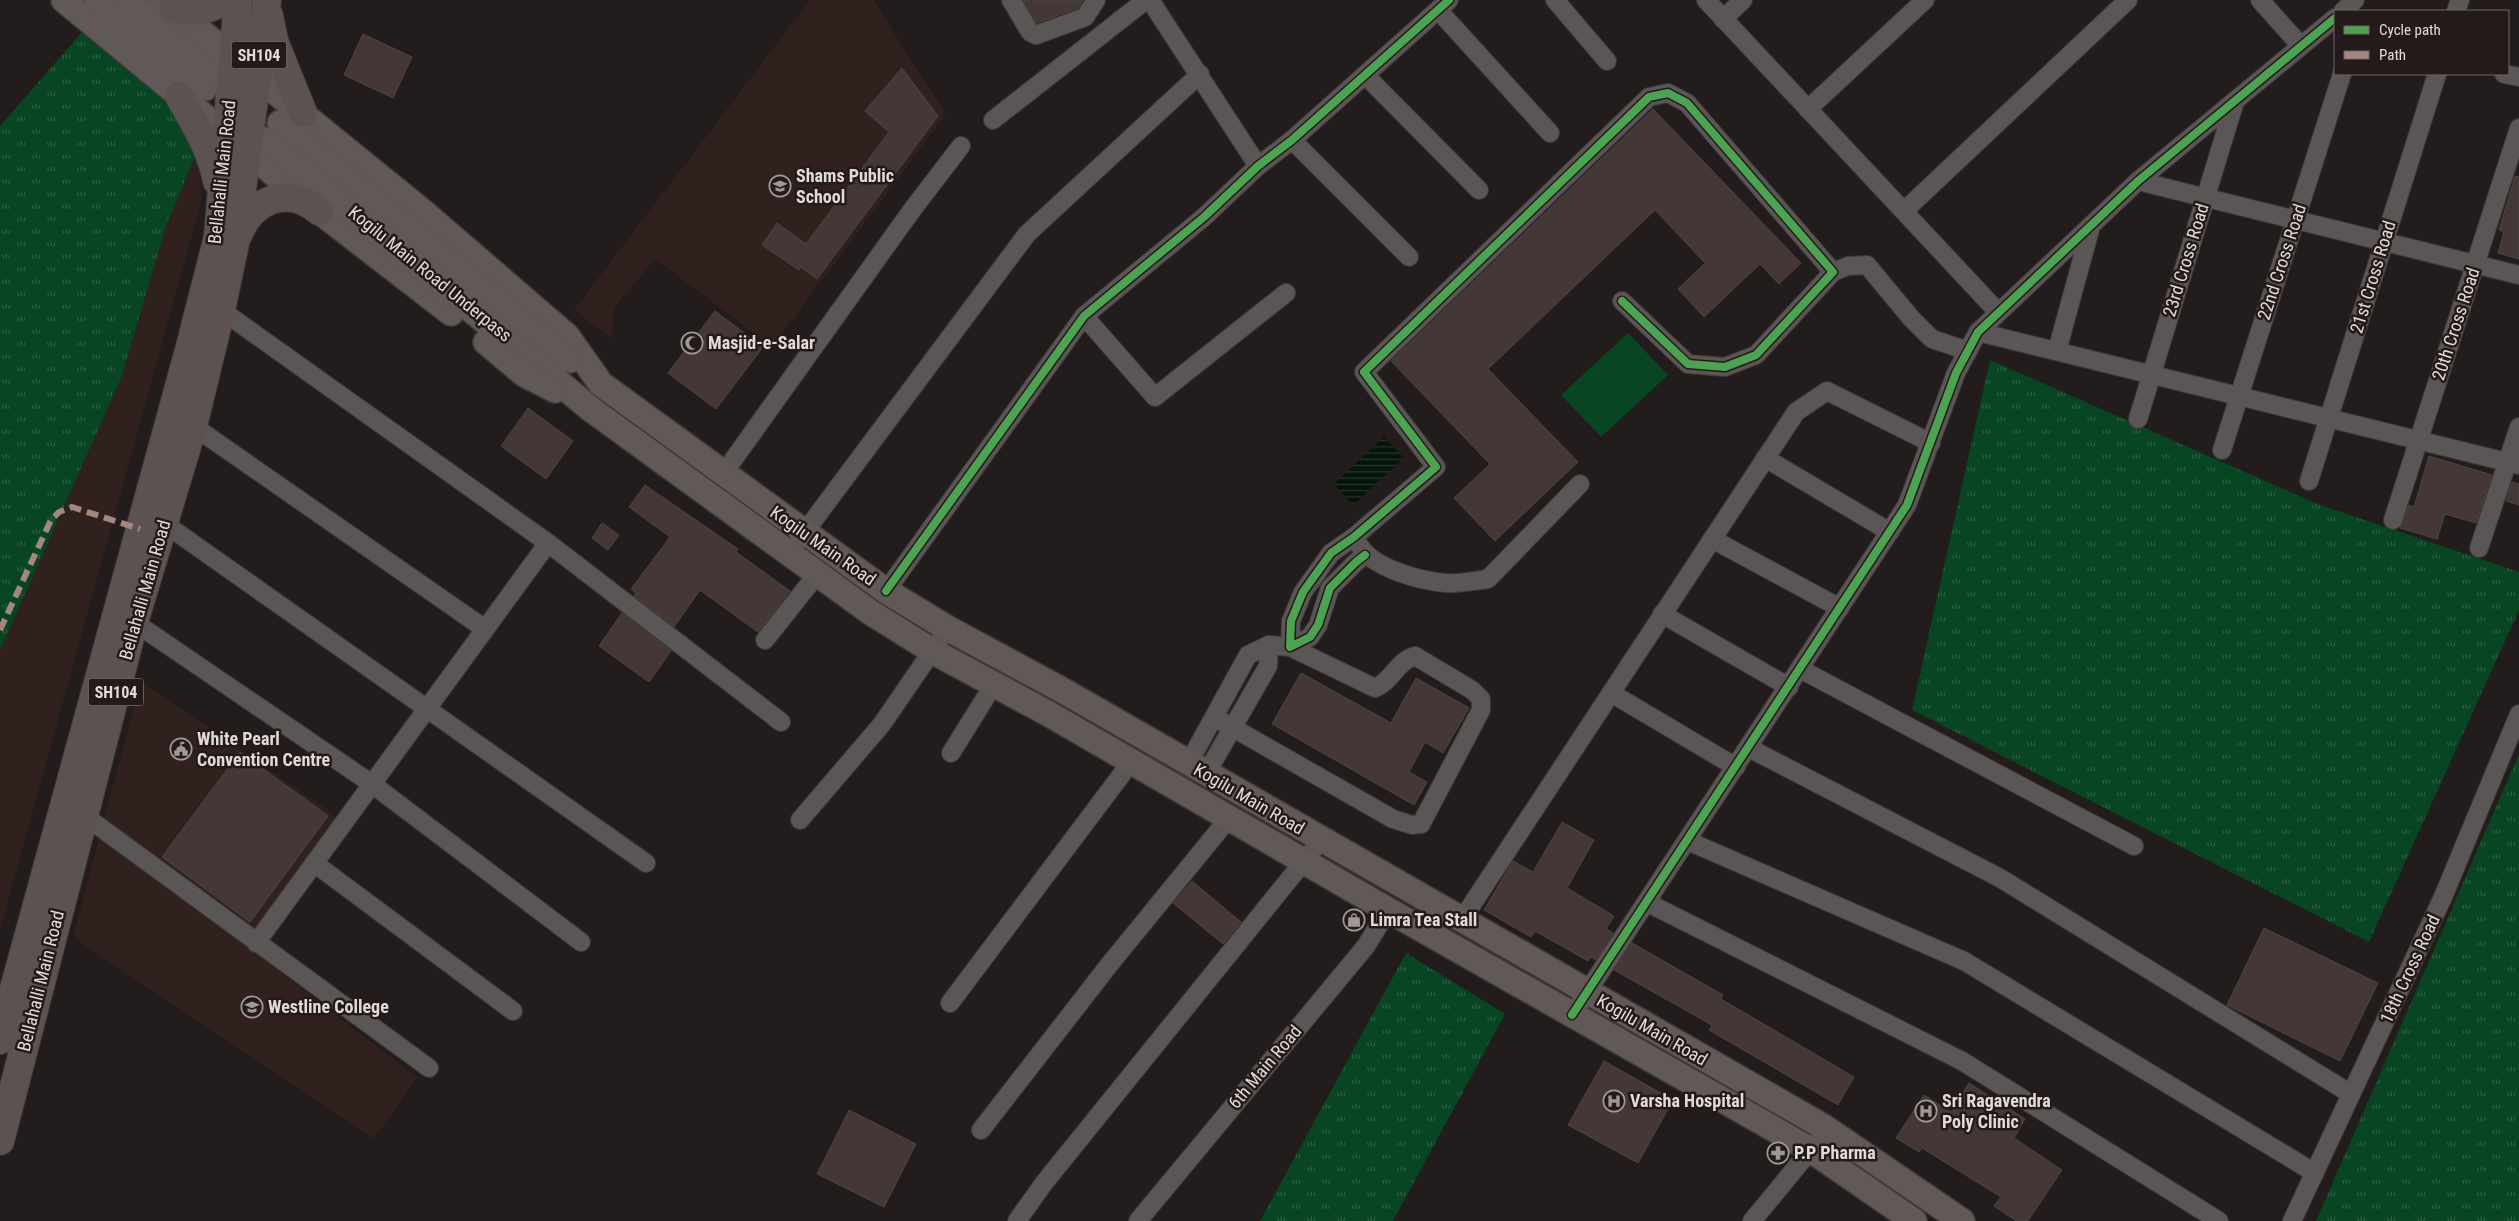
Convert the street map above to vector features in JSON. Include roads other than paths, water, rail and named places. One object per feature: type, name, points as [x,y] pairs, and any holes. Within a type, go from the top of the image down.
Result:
[{"type":"main road","points":[[64,0],[226,135],[274,132]]},
{"type":"main road","points":[[98,0],[219,72],[256,75],[274,132],[319,211]]},
{"type":"main road","points":[[128,0],[219,72]]},
{"type":"main road","points":[[168,4],[201,11],[229,0]]},
{"type":"main road","name":"SH104","points":[[219,72],[238,0]]},
{"type":"main road","points":[[267,0],[274,41],[274,132]]},
{"type":"main road","name":"SH104","points":[[267,0],[252,111],[274,132]]},
{"type":"main road","points":[[168,4],[219,72]]},
{"type":"main road","name":"Bellahalli Main Road","points":[[0,1142],[75,809],[218,237],[226,135],[219,72]]},
{"type":"main road","points":[[179,96],[201,133],[209,152],[218,190],[220,210]]},
{"type":"main road","name":"Bellahalli Main Road","points":[[0,1040],[165,524],[193,426],[235,243],[274,132]]},
{"type":"main road","name":"Kogilu Main Road","points":[[274,132],[422,211],[567,336],[601,384],[722,474],[797,542],[818,573],[870,612],[934,652],[994,684],[1811,1150],[1914,1221]]},
{"type":"main road","name":"Kogilu Main Road Underpass","points":[[274,132],[601,384]]},
{"type":"main road","name":"Kogilu Main Road Underpass","points":[[274,132],[592,410]]},
{"type":"main road","points":[[235,243],[249,214],[267,201],[289,198],[300,199],[319,211],[464,323],[524,374],[592,410]]},
{"type":"main road","name":"Kogilu Main Road","points":[[592,410],[797,542],[886,591],[947,628],[1062,690],[1461,921],[1827,1129],[1962,1221]]},
{"type":"street","points":[[1011,0],[1030,32],[1036,35],[1085,17],[1096,0]]},
{"type":"street","points":[[993,120],[1146,0]]},
{"type":"street","points":[[1150,0],[1200,74],[1258,166]]},
{"type":"street","points":[[1555,0],[1607,61]]},
{"type":"street","points":[[1706,0],[1998,312]]},
{"type":"street","points":[[1723,18],[1743,0]]},
{"type":"street","points":[[1808,109],[1925,0]]},
{"type":"street","points":[[1904,211],[2128,0]]},
{"type":"street","points":[[2260,0],[2301,46]]},
{"type":"street","points":[[2344,10],[2355,0]]},
{"type":"street","points":[[886,591],[1084,316],[1204,217],[1258,166],[1292,140],[1444,5],[1550,133]]},
{"type":"street","points":[[1572,1015],[1648,903],[1907,505],[1956,373],[1978,332],[2138,181],[2301,46],[2332,26]]},
{"type":"street","points":[[797,542],[1027,234],[1200,74]]},
{"type":"street","name":"22nd Cross Road","points":[[2222,450],[2342,75]]},
{"type":"street","name":"21st Cross Road","points":[[2309,481],[2437,75]]},
{"type":"street","points":[[1365,76],[1479,190]]},
{"type":"street","points":[[1290,648],[1291,620],[1303,592],[1330,553],[1354,537],[1436,466],[1364,372],[1649,97],[1668,93],[1687,103],[1833,272]]},
{"type":"street","name":"23rd Cross Road","points":[[2138,419],[2234,101]]},
{"type":"street","name":"20th Cross Road","points":[[2394,520],[2519,128]]},
{"type":"street","points":[[1292,140],[1409,256]]},
{"type":"street","points":[[722,474],[912,210],[961,146]]},
{"type":"street","points":[[2138,181],[2519,275]]},
{"type":"street","points":[[2057,352],[2091,226]]},
{"type":"street","points":[[1622,300],[1688,364],[1725,367],[1756,355],[1833,272],[1848,266],[1867,265],[1911,318],[1932,339],[1968,351]]},
{"type":"street","points":[[1084,316],[1154,397],[1286,293]]},
{"type":"street","points":[[221,310],[548,543],[781,722]]},
{"type":"street","points":[[1978,332],[2513,464]]},
{"type":"street","points":[[1461,921],[1796,412],[1827,391],[1931,443]]},
{"type":"street","points":[[193,426],[485,629]]},
{"type":"street","points":[[2479,548],[2513,464],[2519,426]]},
{"type":"street","points":[[1765,458],[1890,532]]},
{"type":"street","points":[[1354,537],[1365,556],[1406,575],[1447,583],[1488,579],[1580,484]]},
{"type":"street","points":[[165,524],[646,863]]},
{"type":"street","points":[[1712,539],[1840,608]]},
{"type":"street","points":[[256,943],[548,543]]},
{"type":"street","points":[[1290,648],[1310,637],[1318,625],[1330,588],[1356,562],[1365,556]]},
{"type":"street","points":[[765,640],[818,573]]},
{"type":"street","points":[[1662,614],[1789,687]]},
{"type":"street","points":[[134,622],[372,784],[581,942]]},
{"type":"street","points":[[800,820],[882,724],[934,652],[947,628]]},
{"type":"street","points":[[1197,769],[1233,727],[1268,666],[1269,645]]},
{"type":"street","points":[[1197,769],[1214,717],[1248,655],[1269,645],[1290,648],[1375,688],[1383,685],[1406,659],[1415,656],[1472,690],[1481,699],[1481,710],[1421,824],[1412,825],[1393,819],[1214,717]]},
{"type":"street","points":[[1800,669],[2134,846]]},
{"type":"street","points":[[951,754],[994,684]]},
{"type":"street","points":[[1611,693],[1736,767]]},
{"type":"street","name":"18th Cross Road","points":[[2292,1221],[2443,898],[2519,714]]},
{"type":"street","points":[[1749,748],[2000,878],[2352,1094]]},
{"type":"street","points":[[950,1003],[1131,762]]},
{"type":"street","points":[[75,809],[429,1068]]},
{"type":"street","points":[[981,1130],[1109,966],[1229,818]]},
{"type":"street","points":[[1016,1221],[1044,1183],[1321,840]]},
{"type":"street","points":[[1688,841],[1964,961],[2315,1172]]},
{"type":"street","points":[[314,862],[513,1011]]},
{"type":"street","points":[[1648,903],[1962,1062],[2219,1221]]},
{"type":"street","name":"6th Main Road","points":[[1138,1221],[1366,946],[1388,910]]},
{"type":"street","points":[[1752,1221],[1827,1129]]},
{"type":"place","name":"Shams Public School","points":[[780,186]]},
{"type":"place","name":"Masjid-e-Salar","points":[[692,343]]},
{"type":"place","name":"White Pearl Convention Centre","points":[[181,749]]},
{"type":"place","name":"Limra Tea Stall","points":[[1354,920]]},
{"type":"place","name":"Westline College","points":[[252,1007]]},
{"type":"place","name":"Varsha Hospital","points":[[1614,1101]]},
{"type":"place","name":"Sri Ragavendra Poly Clinic","points":[[1926,1111]]},
{"type":"place","name":"P.P Pharma","points":[[1778,1153]]}]
